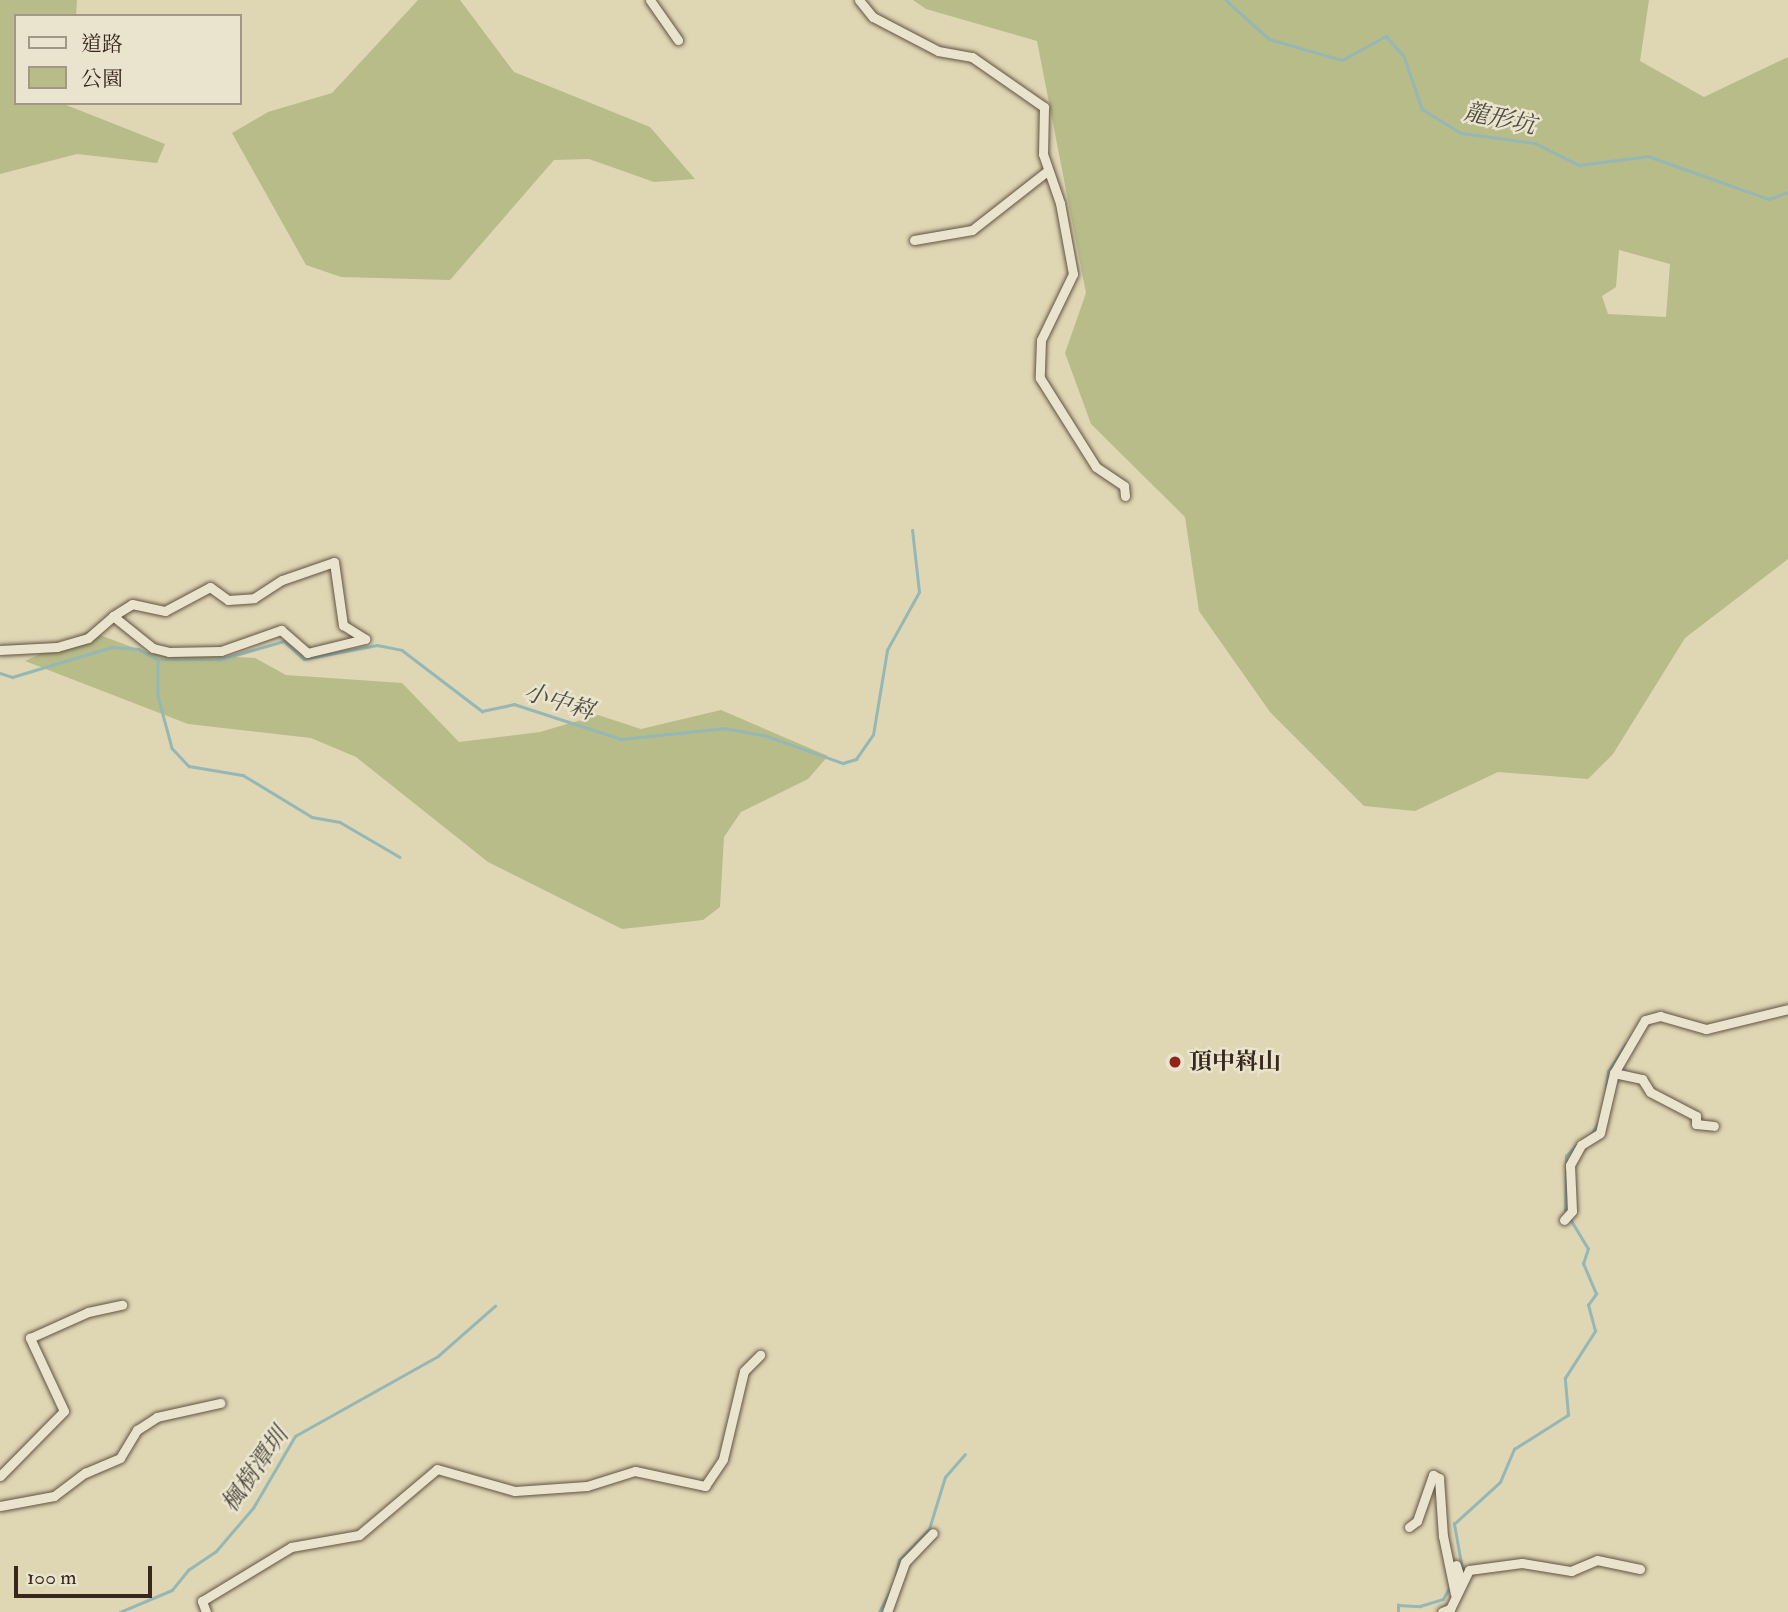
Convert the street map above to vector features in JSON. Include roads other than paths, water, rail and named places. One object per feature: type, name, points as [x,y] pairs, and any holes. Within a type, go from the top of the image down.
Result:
[{"type":"street","points":[[650,0],[678,40]]},
{"type":"street","points":[[859,0],[873,17],[917,42],[972,57],[1006,84],[1038,98],[1044,107],[1046,172],[1060,203],[1073,274],[1041,340],[1040,378],[1096,467],[1124,486],[1125,496]]},
{"type":"street","points":[[914,240],[972,230],[1046,172]]},
{"type":"street","points":[[0,650],[57,647],[88,638],[113,616],[132,604],[165,611],[210,587],[228,600],[254,598],[282,580],[334,562],[343,625],[365,639],[307,653],[281,630],[221,651],[169,652],[153,648],[113,616]]},
{"type":"street","points":[[1564,1220],[1573,1211],[1570,1165],[1581,1145],[1600,1133],[1614,1073],[1651,1017],[1706,1029],[1788,1009]]},
{"type":"street","points":[[1614,1073],[1642,1079],[1650,1092],[1696,1116],[1696,1124],[1714,1126]]},
{"type":"street","points":[[0,1476],[64,1411],[30,1338],[88,1312],[122,1305]]},
{"type":"street","points":[[206,1612],[202,1601],[290,1547],[359,1535],[438,1469],[515,1491],[587,1486],[635,1471],[705,1486],[723,1459],[744,1371],[760,1354]]},
{"type":"street","points":[[0,1506],[54,1496],[85,1472],[120,1458],[137,1430],[158,1417],[220,1403]]},
{"type":"street","points":[[1409,1527],[1417,1521],[1433,1475],[1439,1478],[1443,1536],[1455,1594]]},
{"type":"street","points":[[887,1612],[905,1562],[933,1532]]},
{"type":"street","points":[[1442,1612],[1450,1609],[1460,1579],[1469,1570],[1522,1563],[1571,1571],[1597,1560],[1613,1560],[1640,1569]]},
{"type":"street","points":[[1456,1565],[1460,1579]]},
{"type":"waterway","name":"龍形坑","points":[[1226,0],[1269,39],[1342,60],[1386,36],[1404,56],[1422,109],[1461,133],[1535,143],[1579,165],[1648,156],[1769,199],[1788,192]]},
{"type":"waterway","name":"小中嵙","points":[[0,673],[12,677],[112,647],[139,649],[158,660],[218,660],[284,641],[304,659],[377,645],[402,650],[482,711],[514,704],[621,739],[725,728],[767,736],[843,763],[856,759],[873,735],[887,650],[919,592],[912,530]]},
{"type":"waterway","points":[[158,661],[158,696],[172,748],[189,766],[243,775],[312,817],[340,822],[400,857]]},
{"type":"waterway","points":[[1606,1089],[1608,1072],[1625,1045]]},
{"type":"waterway","points":[[1591,1135],[1598,1123]]},
{"type":"waterway","points":[[1566,1165],[1566,1156],[1579,1142]]},
{"type":"waterway","points":[[1462,1569],[1454,1524],[1500,1482],[1514,1449],[1568,1415],[1565,1378],[1595,1331],[1588,1305],[1596,1294],[1583,1264],[1588,1249],[1565,1211],[1566,1171]]},
{"type":"waterway","name":"楓樹潭圳","points":[[120,1612],[172,1590],[188,1570],[216,1551],[253,1508],[295,1436],[438,1356],[495,1306]]},
{"type":"waterway","points":[[896,1575],[899,1560],[929,1529],[945,1477],[965,1454]]},
{"type":"waterway","points":[[1398,1612],[1398,1605],[1420,1606],[1443,1599],[1450,1587]]},
{"type":"waterway","points":[[879,1612],[890,1591]]},
{"type":"place","name":"頂中嵙山","points":[[1175,1062]]}]
